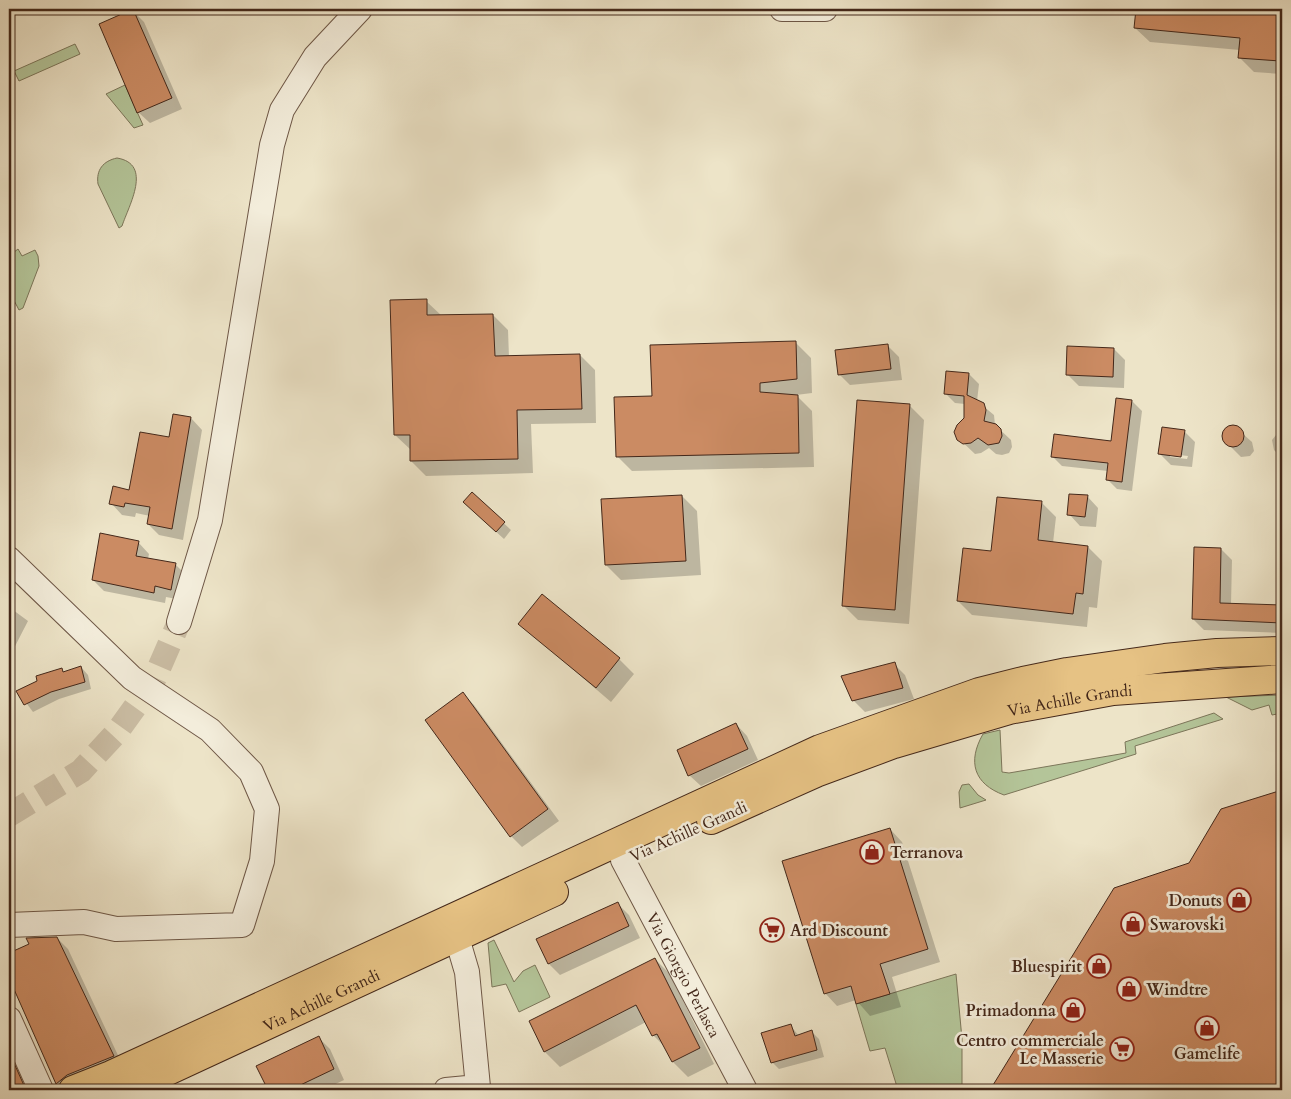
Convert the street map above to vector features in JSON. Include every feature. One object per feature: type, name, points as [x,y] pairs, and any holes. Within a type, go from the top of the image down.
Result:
[{"type":"main road","name":"Via Achille Grandi","points":[[73,1090],[111,1075],[820,749],[979,692],[1067,672],[1217,653],[1282,651]]},
{"type":"main road","name":"Via Achille Grandi","points":[[945,705],[1045,686],[1165,668],[1234,662],[1282,661]]},
{"type":"main road","name":"Via Achille Grandi","points":[[127,1090],[623,860],[816,773],[894,744],[1009,710],[1113,691],[1282,679]]},
{"type":"street","points":[[178,622],[210,520],[272,145],[282,110],[315,57],[360,9]]},
{"type":"street","points":[[782,9],[825,9]]},
{"type":"street","points":[[9,559],[132,678],[210,730],[251,772],[266,808],[262,860],[242,925],[116,929],[84,922],[9,925]]},
{"type":"street","name":"Via Giorgio Perlasca","points":[[623,860],[745,1090]]},
{"type":"street","points":[[446,1090],[478,1086],[467,972],[457,938]]},
{"type":"street","points":[[9,1019],[41,1090]]},
{"type":"green space","points":[[75,44],[80,54],[19,81],[14,71]]},
{"type":"green space","points":[[125,85],[143,125],[134,128],[106,94]]},
{"type":"green space","points":[[117,158],[128,162],[134,168],[136,177],[133,197],[122,226],[119,228],[98,184],[99,170],[108,161]]},
{"type":"green space","points":[[18,249],[22,256],[35,250],[39,266],[23,308],[19,310],[9,291],[9,256]]},
{"type":"green space","points":[[1282,695],[1282,713],[1272,715],[1269,705],[1252,710],[1226,697]]},
{"type":"green space","points":[[1214,713],[1223,719],[1135,746],[1136,754],[1004,795],[986,785],[976,771],[975,754],[983,734],[1000,730],[1002,772],[1009,773],[1126,753],[1125,742]]},
{"type":"green space","points":[[969,784],[978,795],[986,800],[960,808],[959,792],[962,785]]},
{"type":"green space","points":[[494,940],[514,982],[523,971],[535,965],[550,997],[519,1012],[506,984],[492,987],[488,943]]},
{"type":"green space","points":[[956,974],[962,1039],[962,1090],[898,1090],[885,1048],[870,1051],[856,1004]]},
{"type":"building","points":[[133,9],[172,98],[137,113],[99,24]]},
{"type":"building","points":[[1136,9],[1282,9],[1280,61],[1238,58],[1240,38],[1134,28]]},
{"type":"building","points":[[427,299],[427,315],[493,314],[495,356],[580,354],[582,409],[517,410],[518,459],[410,461],[410,435],[394,435],[390,300]]},
{"type":"building","points":[[796,341],[797,379],[760,383],[760,392],[798,395],[799,453],[616,457],[614,397],[652,396],[650,345]]},
{"type":"building","points":[[888,344],[891,369],[838,375],[835,350]]},
{"type":"building","points":[[1067,346],[1114,348],[1113,377],[1066,375]]},
{"type":"building","points":[[946,371],[969,373],[967,395],[984,403],[986,410],[984,421],[996,424],[1001,429],[1002,436],[999,443],[988,445],[978,438],[971,443],[963,444],[957,440],[954,432],[957,425],[964,418],[964,396],[944,394]]},
{"type":"building","points":[[1116,398],[1132,400],[1122,482],[1106,480],[1108,463],[1051,457],[1054,434],[1111,441]]},
{"type":"building","points":[[857,400],[910,404],[895,610],[842,606]]},
{"type":"building","points":[[173,414],[191,417],[172,529],[147,524],[150,507],[125,503],[124,507],[109,504],[113,486],[129,490],[140,432],[169,437]]},
{"type":"building","points":[[1233,425],[1243,432],[1244,436],[1237,446],[1233,447],[1223,440],[1222,436],[1229,426]]},
{"type":"building","points":[[1162,427],[1185,430],[1181,457],[1158,454]]},
{"type":"building","points":[[472,492],[505,522],[496,532],[463,502]]},
{"type":"building","points":[[1069,494],[1088,495],[1085,517],[1067,515]]},
{"type":"building","points":[[682,495],[686,561],[605,565],[601,499]]},
{"type":"building","points":[[997,497],[1042,501],[1038,540],[1088,546],[1083,594],[1076,593],[1073,614],[957,601],[963,548],[991,551]]},
{"type":"building","points":[[100,533],[139,541],[136,556],[176,563],[171,590],[155,586],[154,593],[92,580]]},
{"type":"building","points":[[1194,547],[1221,548],[1220,603],[1282,605],[1282,623],[1192,619]]},
{"type":"building","points":[[542,594],[620,658],[596,688],[518,624]]},
{"type":"building","points":[[895,662],[903,688],[852,701],[841,676]]},
{"type":"building","points":[[81,666],[85,682],[51,692],[24,705],[16,691],[37,681],[36,676],[62,668],[63,672]]},
{"type":"building","points":[[463,692],[548,809],[510,837],[425,720]]},
{"type":"building","points":[[736,723],[748,749],[688,776],[677,750]]},
{"type":"building","points":[[1282,790],[1282,1090],[990,1090],[1114,888],[1189,863],[1221,809]]},
{"type":"building","points":[[890,828],[928,949],[880,964],[890,994],[856,1004],[851,986],[824,994],[782,861]]},
{"type":"building","points":[[618,902],[629,926],[548,964],[536,939]]},
{"type":"building","points":[[57,937],[114,1056],[67,1075],[56,1084],[9,978],[9,953],[29,944],[26,938]]},
{"type":"building","points":[[655,958],[700,1048],[672,1062],[657,1034],[652,1036],[636,1005],[544,1052],[529,1021]]},
{"type":"building","points":[[791,1024],[795,1036],[812,1030],[817,1050],[771,1063],[761,1033]]},
{"type":"building","points":[[319,1036],[334,1069],[290,1090],[268,1090],[256,1066]]},
{"type":"building","points":[[9,1052],[10,1054],[26,1090],[9,1090]]},
{"type":"tunnel","points":[[9,815],[81,771],[117,732],[153,682],[179,622]]},
{"type":"place","name":"Terranova","points":[[872,852]]},
{"type":"place","name":"Donuts","points":[[1239,900]]},
{"type":"place","name":"Swarovski","points":[[1133,924]]},
{"type":"place","name":"Ard Discount","points":[[772,930]]},
{"type":"place","name":"Bluespirit","points":[[1099,966]]},
{"type":"place","name":"Windtre","points":[[1129,989]]},
{"type":"place","name":"Primadonna","points":[[1073,1010]]},
{"type":"place","name":"Gamelife","points":[[1207,1028]]},
{"type":"place","name":"Centro commerciale Le Masserie","points":[[1122,1049]]}]
